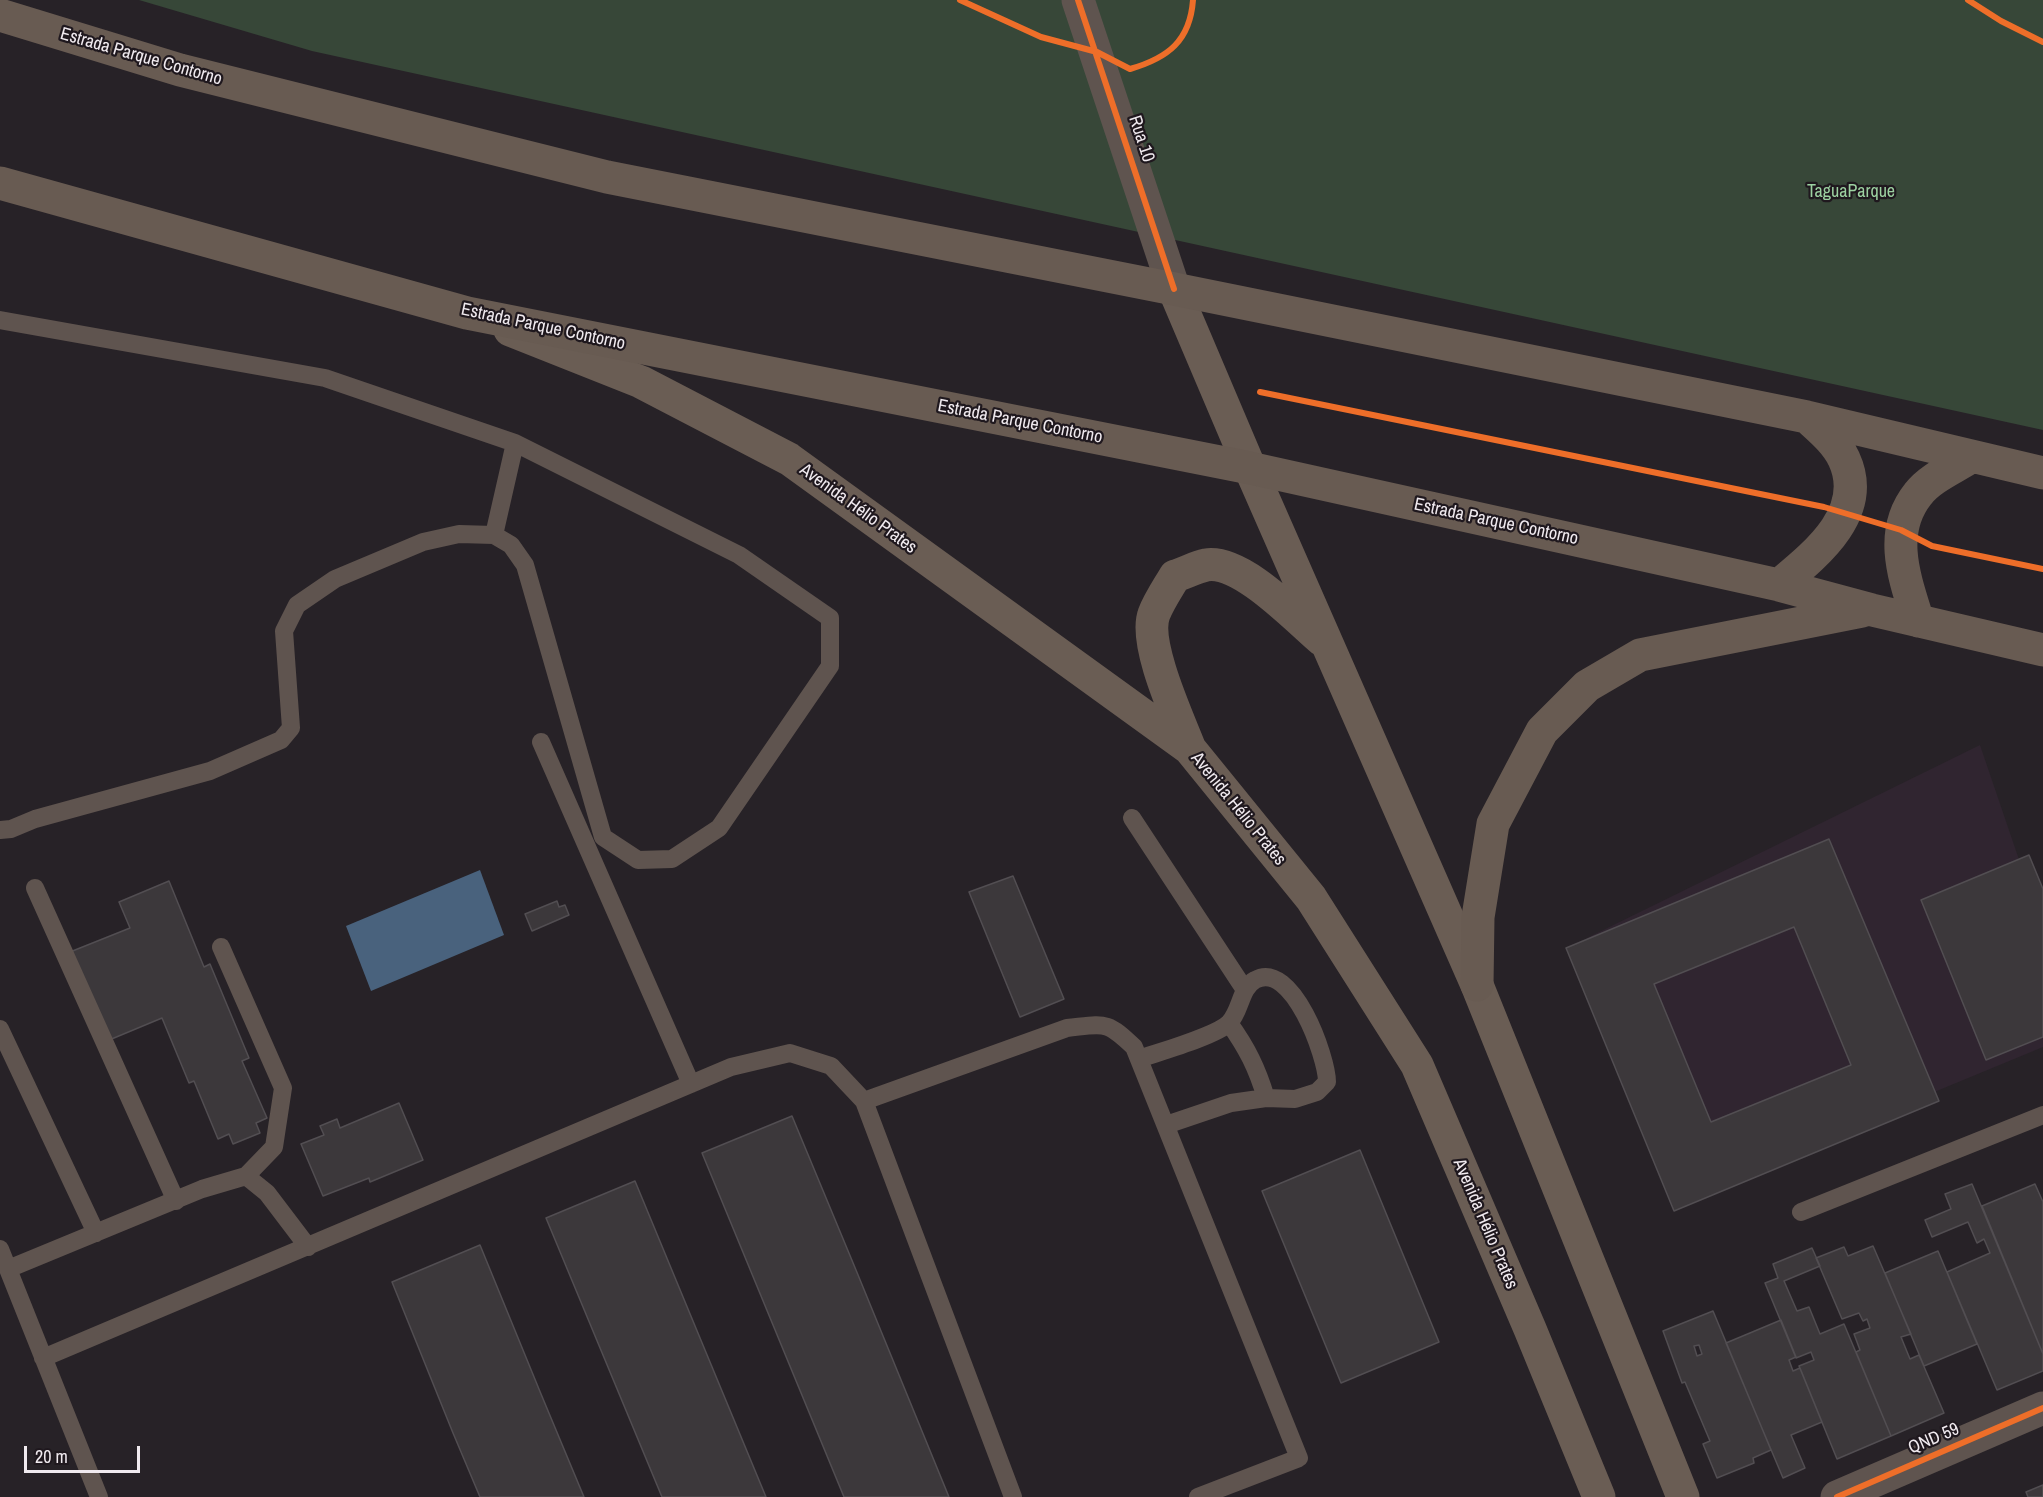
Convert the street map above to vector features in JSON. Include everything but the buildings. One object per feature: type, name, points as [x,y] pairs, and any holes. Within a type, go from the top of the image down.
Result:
[{"type":"highway","name":"Estrada Parque Contorno","points":[[0,15],[180,70],[607,177],[1174,288],[1807,417],[1971,458],[2043,473]]},
{"type":"highway","name":"Estrada Parque Contorno","points":[[0,183],[467,313],[1250,468],[1779,585],[1872,610],[2043,650]]},
{"type":"highway","points":[[1779,585],[1827,542],[1836,530],[1848,503],[1849,477],[1844,460],[1828,437],[1807,417]]},
{"type":"highway","points":[[1918,621],[1904,576],[1900,552],[1901,530],[1918,493],[1971,458]]},
{"type":"highway","points":[[1477,986],[1478,917],[1493,824],[1542,731],[1587,686],[1640,655],[1872,610]]},
{"type":"main road","points":[[1174,288],[1250,468],[1477,986],[1683,1497]]},
{"type":"main road","name":"Avenida Hélio Prates","points":[[467,313],[641,382],[789,459],[1190,749],[1311,898],[1417,1065],[1599,1497]]},
{"type":"main road","points":[[1190,749],[1158,664],[1152,641],[1153,615],[1175,576],[1208,565],[1228,568],[1252,579],[1327,644]]},
{"type":"street","name":"Rua 10","points":[[1078,0],[1174,288]]},
{"type":"street","name":"QND 59","points":[[1837,1497],[2043,1408]]},
{"type":"lane","points":[[0,320],[325,378],[515,443],[739,555],[830,618],[830,666],[719,828],[672,859],[638,860],[603,837],[525,565],[511,545],[494,535],[459,534],[423,542],[335,579],[297,605],[285,631],[291,728],[281,740],[210,771],[35,819],[11,829],[0,830]]},
{"type":"lane","points":[[494,535],[515,443]]},
{"type":"lane","points":[[541,742],[691,1084]]},
{"type":"lane","points":[[1132,818],[1245,990]]},
{"type":"lane","points":[[34,888],[176,1201]]},
{"type":"lane","points":[[8,1269],[202,1190],[246,1176],[274,1147],[283,1088],[221,947]]},
{"type":"lane","points":[[1139,1059],[1186,1043],[1229,1023],[1240,1005],[1245,990],[1254,980],[1263,977],[1279,981],[1295,996],[1305,1012],[1327,1070],[1327,1082],[1317,1092],[1295,1099],[1266,1098],[1231,1103],[1166,1125]]},
{"type":"lane","points":[[1229,1023],[1248,1050],[1266,1098]]},
{"type":"lane","points":[[864,1101],[1067,1028],[1103,1024],[1118,1032],[1134,1047],[1299,1458],[1198,1497]]},
{"type":"lane","points":[[0,1029],[96,1233]]},
{"type":"lane","points":[[43,1358],[731,1067],[790,1053],[831,1066],[864,1101],[1013,1497]]},
{"type":"lane","points":[[1801,1212],[2043,1115]]},
{"type":"lane","points":[[246,1176],[267,1193],[308,1247]]},
{"type":"lane","points":[[0,1249],[99,1497]]},
{"type":"shaded area","points":[[1980,745],[2043,930],[2043,1047],[1671,1201],[1575,970],[1587,938]]},
{"type":"green space","name":"TaguaParque","points":[[139,0],[2043,0],[2043,430],[312,51]]},
{"type":"water","points":[[480,870],[504,935],[371,991],[346,926]]},
{"type":"cycle path","points":[[960,0],[1041,37],[1097,52],[1130,69],[1155,59],[1175,46],[1187,27],[1193,0]]},
{"type":"cycle path","points":[[1078,0],[1174,289]]},
{"type":"cycle path","points":[[1968,0],[2001,21],[2043,42]]},
{"type":"cycle path","points":[[1260,392],[1824,507],[1901,530],[1932,546],[2043,569]]},
{"type":"cycle path","points":[[1837,1497],[2043,1408]]}]
